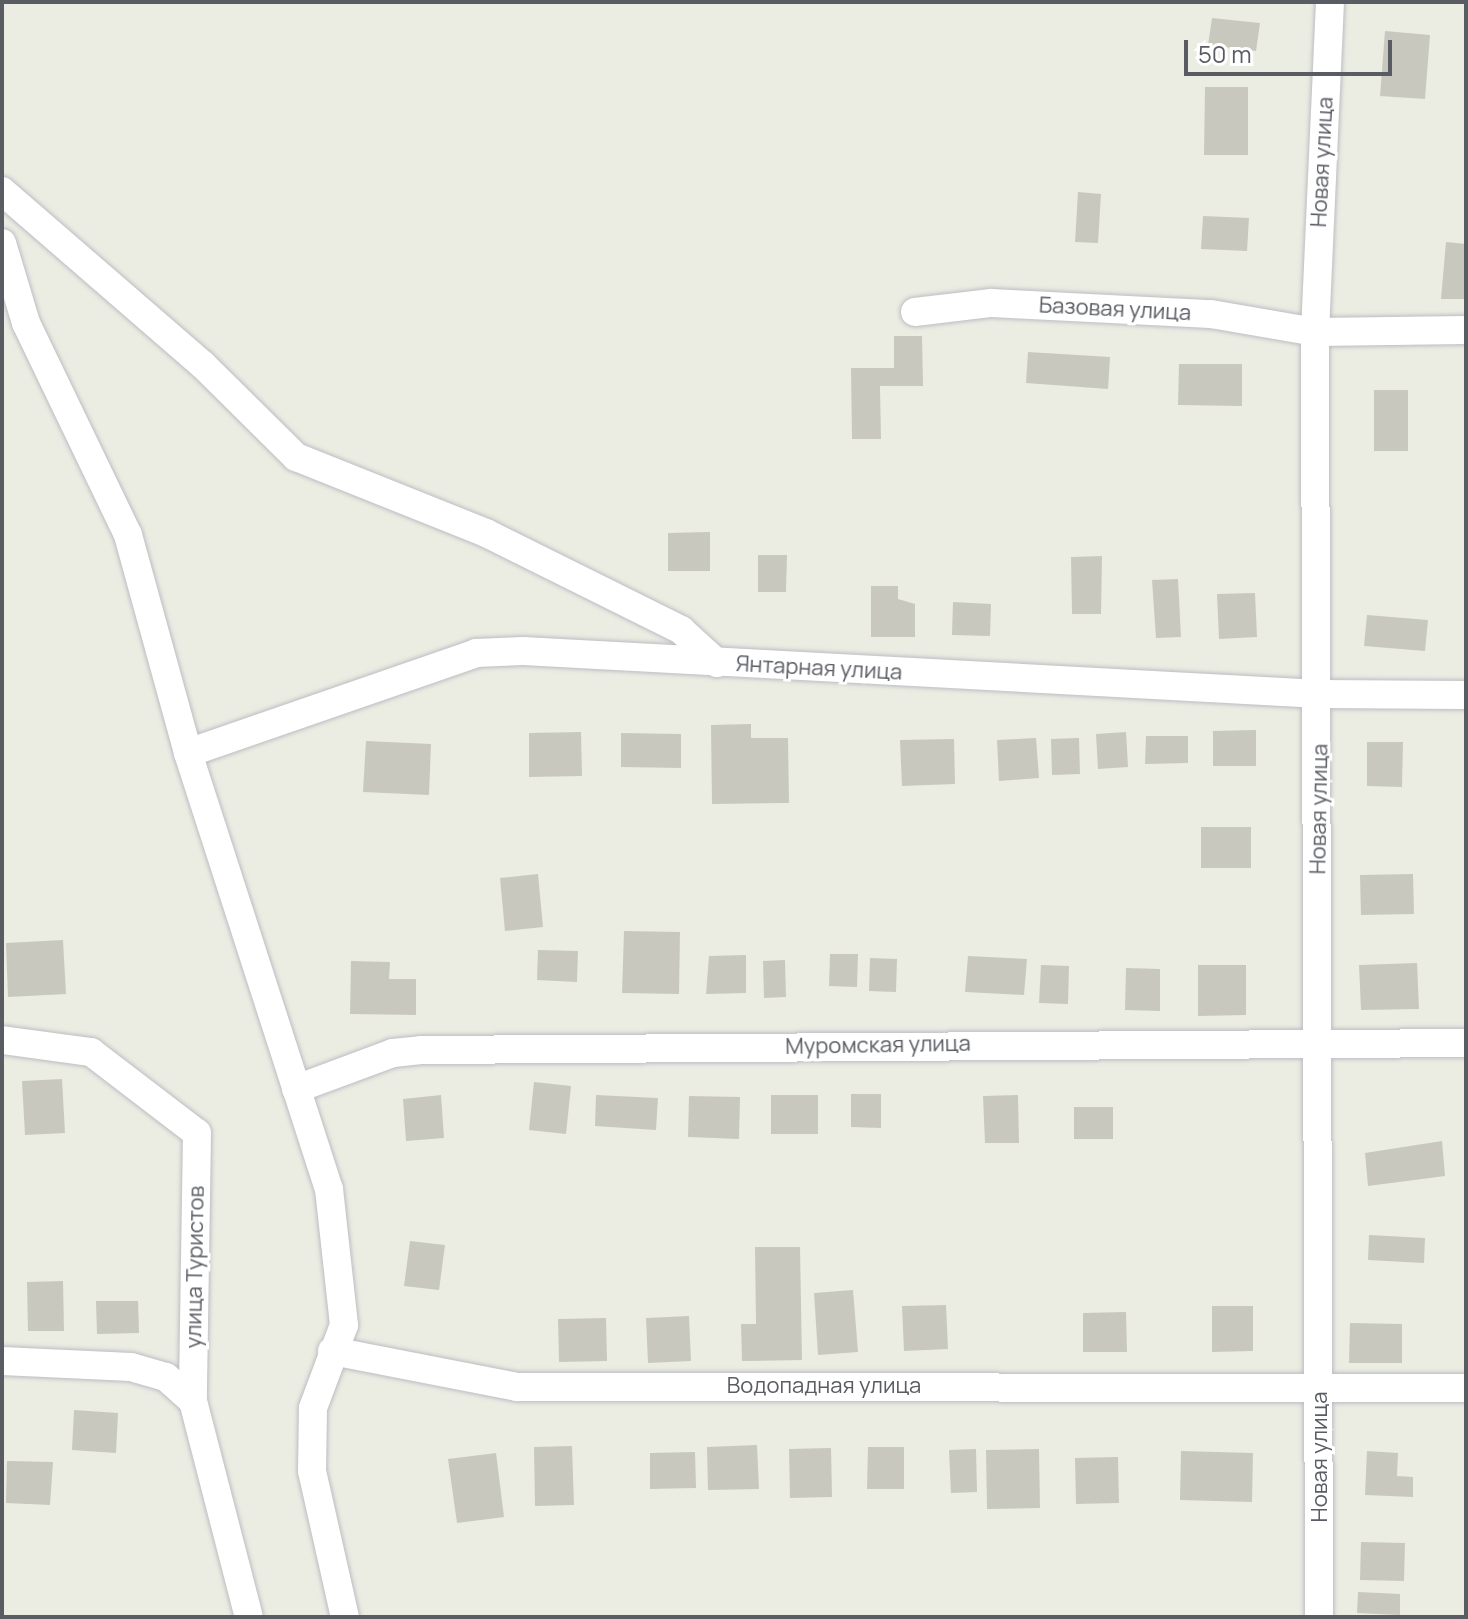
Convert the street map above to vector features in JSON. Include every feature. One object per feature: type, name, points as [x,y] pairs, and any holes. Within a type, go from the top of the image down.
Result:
[{"type":"street","name":"Новая улица","points":[[1319,1617],[1316,1041],[1320,694],[1315,332],[1330,2]]},
{"type":"street","points":[[2,191],[203,365],[296,457],[486,533],[681,630],[717,663]]},
{"type":"street","points":[[2,243],[26,323],[128,535],[188,753],[329,1189],[342,1275],[344,1325],[313,1408],[312,1471],[345,1617]]},
{"type":"street","name":"Базовая улица","points":[[915,312],[991,303],[1211,314],[1315,332],[1466,330]]},
{"type":"street","name":"Янтарная улица","points":[[188,753],[476,653],[523,651],[1320,694],[1466,695]]},
{"type":"street","name":"улица Туристов","points":[[2,1040],[91,1052],[197,1133],[193,1401],[249,1617]]},
{"type":"street","name":"Муромская улица","points":[[296,1089],[393,1053],[421,1050],[1316,1041],[1466,1043]]},
{"type":"street","name":"Водопадная улица","points":[[332,1351],[517,1387],[1320,1385],[1466,1388]]},
{"type":"street","points":[[2,1361],[131,1367],[166,1377],[193,1401]]},
{"type":"building","points":[[1212,18],[1260,23],[1256,51],[1208,45]]},
{"type":"building","points":[[1385,31],[1430,35],[1425,99],[1380,96]]},
{"type":"building","points":[[1205,87],[1248,87],[1248,155],[1204,155]]},
{"type":"building","points":[[1078,192],[1101,194],[1098,243],[1075,242]]},
{"type":"building","points":[[1203,216],[1249,218],[1247,251],[1201,249]]},
{"type":"building","points":[[1446,242],[1466,244],[1466,299],[1441,299]]},
{"type":"building","points":[[894,336],[922,336],[923,386],[880,386],[881,439],[852,439],[851,368],[894,368]]},
{"type":"building","points":[[1028,352],[1110,357],[1108,389],[1026,383]]},
{"type":"building","points":[[1179,364],[1242,364],[1242,406],[1178,405]]},
{"type":"building","points":[[1374,390],[1408,390],[1408,451],[1374,451]]},
{"type":"building","points":[[710,532],[710,571],[668,571],[668,533]]},
{"type":"building","points":[[758,555],[787,555],[786,592],[758,592]]},
{"type":"building","points":[[1102,556],[1101,614],[1072,614],[1071,557]]},
{"type":"building","points":[[1178,579],[1181,637],[1156,638],[1152,580]]},
{"type":"building","points":[[871,586],[898,586],[898,599],[915,604],[915,637],[871,637]]},
{"type":"building","points":[[1255,593],[1257,637],[1219,639],[1217,594]]},
{"type":"building","points":[[953,602],[991,604],[990,636],[952,635]]},
{"type":"building","points":[[1367,615],[1428,620],[1425,651],[1364,646]]},
{"type":"building","points":[[751,724],[751,738],[788,738],[789,803],[712,804],[711,725]]},
{"type":"building","points":[[1256,730],[1256,766],[1213,766],[1213,731]]},
{"type":"building","points":[[581,732],[582,776],[529,777],[529,733]]},
{"type":"building","points":[[1126,732],[1128,767],[1098,769],[1096,734]]},
{"type":"building","points":[[621,733],[681,734],[681,768],[621,767]]},
{"type":"building","points":[[1146,736],[1188,736],[1188,763],[1145,764]]},
{"type":"building","points":[[1036,738],[1039,778],[999,781],[997,740]]},
{"type":"building","points":[[1079,738],[1080,774],[1052,775],[1051,739]]},
{"type":"building","points":[[954,739],[955,784],[902,786],[900,740]]},
{"type":"building","points":[[366,741],[431,744],[429,795],[363,792]]},
{"type":"building","points":[[1367,742],[1403,742],[1402,787],[1367,786]]},
{"type":"building","points":[[1201,827],[1251,827],[1251,868],[1201,868]]},
{"type":"building","points":[[538,874],[543,927],[505,931],[500,878]]},
{"type":"building","points":[[1413,874],[1414,914],[1361,915],[1360,875]]},
{"type":"building","points":[[624,931],[680,932],[679,994],[622,993]]},
{"type":"building","points":[[63,940],[66,994],[8,997],[6,943]]},
{"type":"building","points":[[538,950],[578,951],[577,982],[537,980]]},
{"type":"building","points":[[830,954],[858,954],[857,987],[829,986]]},
{"type":"building","points":[[746,955],[746,993],[706,994],[709,956]]},
{"type":"building","points":[[968,956],[1027,959],[1024,995],[965,992]]},
{"type":"building","points":[[870,958],[897,959],[896,992],[869,991]]},
{"type":"building","points":[[785,960],[786,997],[764,998],[763,961]]},
{"type":"building","points":[[351,961],[390,962],[389,979],[416,979],[416,1015],[350,1014]]},
{"type":"building","points":[[1417,963],[1419,1009],[1361,1010],[1359,965]]},
{"type":"building","points":[[1041,965],[1069,966],[1068,1004],[1039,1003]]},
{"type":"building","points":[[1198,965],[1246,965],[1246,1015],[1198,1016]]},
{"type":"building","points":[[1126,968],[1160,969],[1160,1011],[1125,1010]]},
{"type":"building","points":[[62,1079],[65,1133],[25,1135],[22,1081]]},
{"type":"building","points":[[534,1082],[571,1086],[566,1134],[529,1130]]},
{"type":"building","points":[[851,1094],[881,1094],[881,1128],[851,1127]]},
{"type":"building","points":[[441,1095],[444,1138],[406,1141],[403,1099]]},
{"type":"building","points":[[596,1095],[658,1098],[656,1130],[595,1126]]},
{"type":"building","points":[[771,1095],[818,1095],[818,1134],[771,1134]]},
{"type":"building","points":[[1018,1095],[1019,1143],[985,1143],[983,1096]]},
{"type":"building","points":[[689,1096],[740,1097],[739,1139],[688,1137]]},
{"type":"building","points":[[1074,1107],[1113,1107],[1113,1139],[1074,1139]]},
{"type":"building","points":[[1442,1141],[1445,1176],[1368,1186],[1365,1153]]},
{"type":"building","points":[[1369,1235],[1425,1238],[1424,1263],[1368,1260]]},
{"type":"building","points":[[410,1241],[445,1245],[439,1290],[404,1286]]},
{"type":"building","points":[[755,1247],[800,1247],[802,1360],[742,1361],[741,1324],[756,1324]]},
{"type":"building","points":[[63,1281],[64,1331],[28,1331],[27,1282]]},
{"type":"building","points":[[853,1290],[858,1352],[818,1355],[814,1293]]},
{"type":"building","points":[[96,1301],[138,1301],[139,1333],[97,1334]]},
{"type":"building","points":[[946,1305],[948,1349],[904,1351],[902,1306]]},
{"type":"building","points":[[1212,1306],[1253,1306],[1253,1351],[1212,1352]]},
{"type":"building","points":[[1126,1312],[1127,1352],[1083,1352],[1083,1313]]},
{"type":"building","points":[[689,1316],[691,1361],[648,1363],[646,1318]]},
{"type":"building","points":[[606,1318],[607,1361],[559,1362],[558,1319]]},
{"type":"building","points":[[1350,1323],[1402,1324],[1402,1363],[1349,1363]]},
{"type":"building","points":[[74,1410],[118,1413],[116,1453],[72,1450]]},
{"type":"building","points":[[757,1445],[759,1489],[708,1490],[707,1447]]},
{"type":"building","points":[[572,1446],[574,1505],[535,1506],[534,1447]]},
{"type":"building","points":[[868,1447],[904,1447],[904,1489],[867,1489]]},
{"type":"building","points":[[831,1448],[832,1497],[790,1498],[789,1449]]},
{"type":"building","points":[[976,1449],[977,1492],[951,1493],[949,1450]]},
{"type":"building","points":[[1039,1449],[1040,1508],[987,1509],[986,1450]]},
{"type":"building","points":[[1181,1451],[1253,1453],[1252,1502],[1180,1500]]},
{"type":"building","points":[[1367,1451],[1398,1453],[1397,1476],[1413,1477],[1413,1497],[1365,1495]]},
{"type":"building","points":[[695,1452],[696,1488],[650,1489],[650,1453]]},
{"type":"building","points":[[496,1453],[504,1517],[457,1523],[448,1459]]},
{"type":"building","points":[[1118,1457],[1119,1503],[1076,1504],[1075,1458]]},
{"type":"building","points":[[7,1461],[53,1462],[50,1505],[6,1503]]},
{"type":"building","points":[[1361,1542],[1405,1543],[1404,1581],[1360,1580]]},
{"type":"building","points":[[1358,1592],[1400,1594],[1400,1615],[1357,1613]]}]
